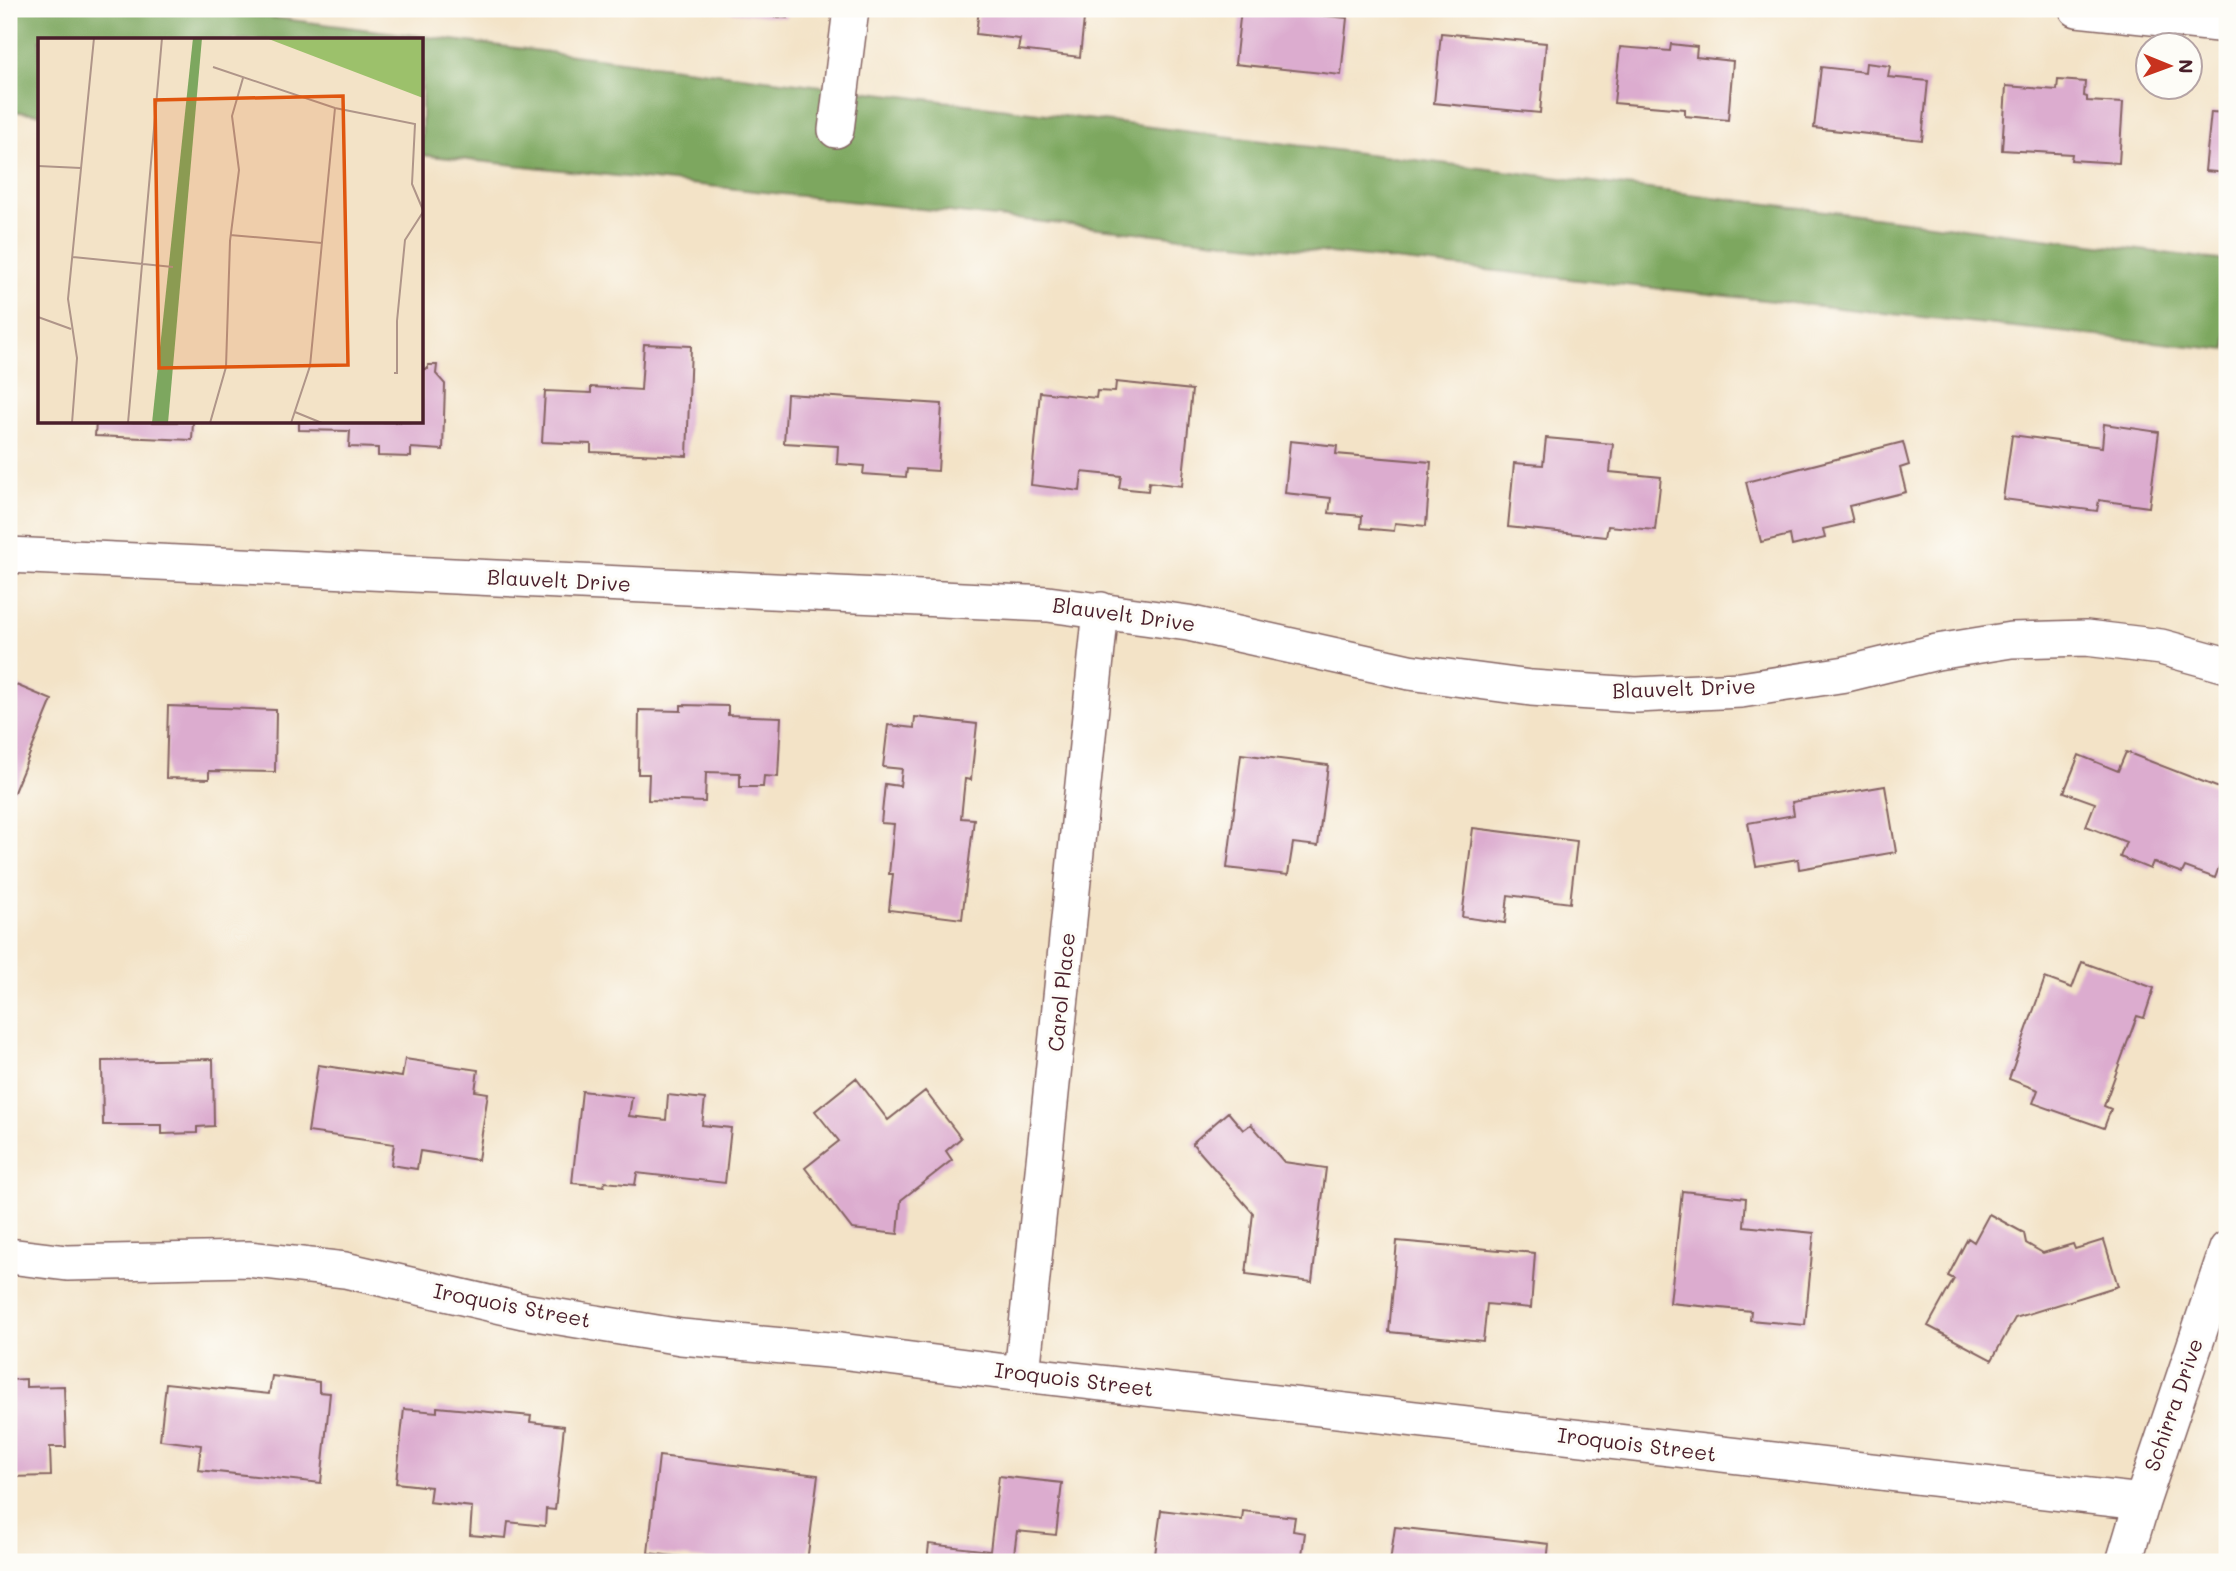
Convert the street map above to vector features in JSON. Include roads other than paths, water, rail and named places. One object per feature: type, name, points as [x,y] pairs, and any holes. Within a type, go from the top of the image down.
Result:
[{"type":"street","points":[[836,130],[851,9]]},
{"type":"street","points":[[2077,9],[2227,25]]},
{"type":"street","name":"Blauvelt Drive","points":[[9,555],[963,599],[1101,610],[1188,623],[1409,672],[1531,688],[1636,695],[1741,690],[1846,674],[1937,652],[2011,640],[2086,638],[2161,646],[2227,664]]},
{"type":"street","name":"Carol Place","points":[[1022,1374],[1101,610]]},
{"type":"street","name":"Schirra Drive","points":[[2124,1562],[2227,1249]]},
{"type":"street","name":"Iroquois Street","points":[[9,1256],[67,1263],[248,1259],[345,1270],[523,1311],[681,1337],[840,1351],[2142,1502]]}]
